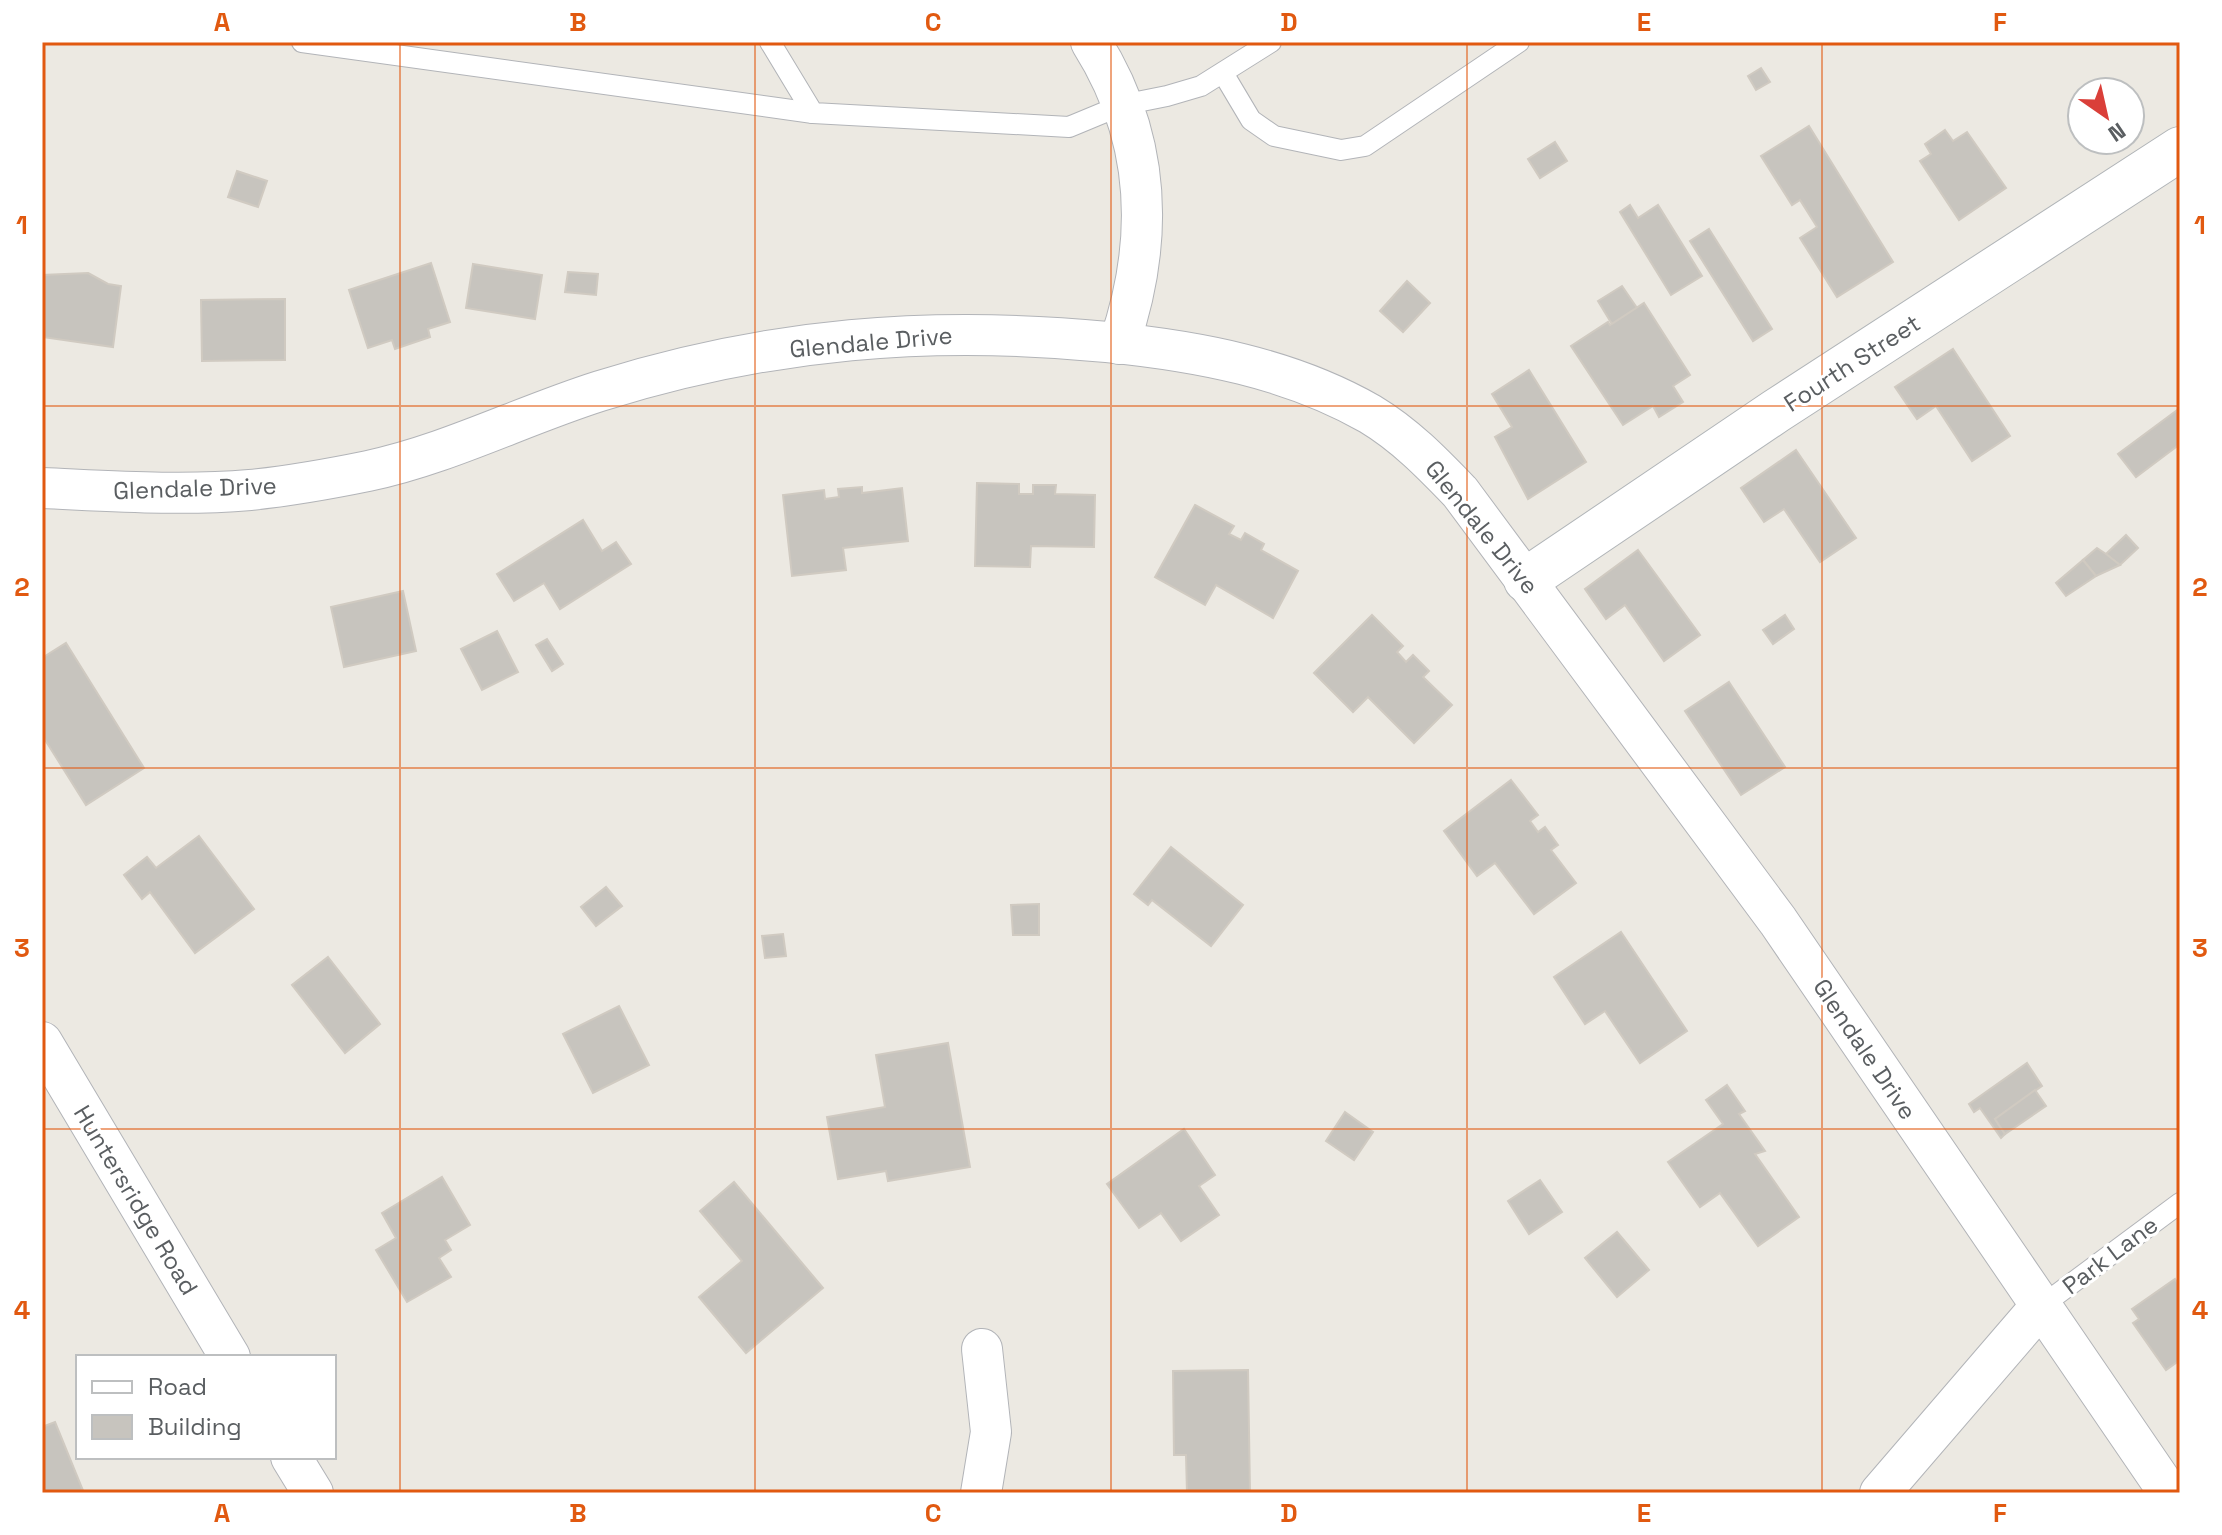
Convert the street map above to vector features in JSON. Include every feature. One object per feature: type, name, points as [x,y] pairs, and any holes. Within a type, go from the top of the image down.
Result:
[{"type":"street","points":[[1091,42],[1122,105],[1139,161],[1143,235],[1131,308],[1119,344]]},
{"type":"street","name":"Fourth Street","points":[[1526,580],[1776,411],[2180,149]]},
{"type":"street","name":"Glendale Drive","points":[[42,488],[148,493],[248,490],[326,479],[371,470],[466,442],[598,392],[709,362],[817,343],[938,334],[1032,335],[1213,356],[1315,388],[1371,415],[1418,449],[1460,492],[1778,921],[2169,1493]]},
{"type":"street","name":"Huntersridge Road","points":[[42,1042],[229,1355]]},
{"type":"street","points":[[1880,1493],[2040,1307]]},
{"type":"street","points":[[981,1493],[991,1432],[982,1349]]},
{"type":"street","points":[[292,1459],[313,1493]]},
{"type":"lane","points":[[302,42],[813,113],[1069,127],[1122,105],[1201,86],[1271,42]]},
{"type":"lane","points":[[770,42],[813,113]]},
{"type":"lane","points":[[1223,73],[1251,120],[1274,136],[1341,150],[1365,146],[1519,42]]},
{"type":"lane","name":"Park Lane","points":[[2040,1307],[2180,1203]]},
{"type":"building","points":[[1761,68],[1770,82],[1756,90],[1748,76]]},
{"type":"building","points":[[1809,126],[1893,262],[1837,297],[1800,238],[1817,227],[1800,200],[1792,205],[1761,156]]},
{"type":"building","points":[[1945,130],[1953,141],[1967,132],[2006,188],[1959,220],[1920,161],[1931,154],[1925,144]]},
{"type":"building","points":[[1555,142],[1567,161],[1540,178],[1528,159]]},
{"type":"building","points":[[237,171],[267,181],[258,207],[228,197]]},
{"type":"building","points":[[1630,205],[1638,218],[1658,205],[1702,276],[1671,295],[1620,212]]},
{"type":"building","points":[[1709,229],[1772,329],[1753,341],[1690,241]]},
{"type":"building","points":[[431,263],[450,322],[428,329],[430,337],[395,349],[392,340],[368,348],[349,290]]},
{"type":"building","points":[[473,264],[542,275],[535,319],[466,308]]},
{"type":"building","points":[[568,272],[598,274],[596,295],[565,292]]},
{"type":"building","points":[[88,273],[108,284],[121,286],[113,347],[42,337],[42,275]]},
{"type":"building","points":[[1407,281],[1430,303],[1403,332],[1380,311]]},
{"type":"building","points":[[1622,286],[1637,308],[1612,324],[1598,301]]},
{"type":"building","points":[[285,299],[285,360],[202,361],[201,300]]},
{"type":"building","points":[[1644,303],[1690,375],[1673,386],[1683,402],[1659,417],[1653,406],[1623,425],[1571,346]]},
{"type":"building","points":[[1953,349],[2010,436],[1972,461],[1936,406],[1917,419],[1895,387]]},
{"type":"building","points":[[1529,370],[1586,462],[1528,499],[1495,437],[1512,427],[1492,394]]},
{"type":"building","points":[[2180,408],[2180,444],[2136,477],[2118,454]]},
{"type":"building","points":[[1796,450],[1856,538],[1820,562],[1784,509],[1764,522],[1741,488]]},
{"type":"building","points":[[977,483],[1019,484],[1019,494],[1033,494],[1033,485],[1056,485],[1055,494],[1095,495],[1094,547],[1031,546],[1030,567],[975,566]]},
{"type":"building","points":[[862,487],[862,493],[902,488],[908,541],[843,548],[846,570],[792,576],[783,495],[824,490],[825,499],[839,497],[838,489]]},
{"type":"building","points":[[1195,505],[1234,526],[1229,534],[1241,540],[1245,533],[1264,544],[1261,550],[1298,571],[1273,618],[1216,585],[1205,605],[1155,577]]},
{"type":"building","points":[[583,520],[602,551],[616,542],[631,564],[560,609],[544,583],[514,601],[497,574]]},
{"type":"building","points":[[2126,535],[2138,548],[2120,565],[2106,554]]},
{"type":"building","points":[[2097,548],[2120,565],[2096,576],[2083,560]]},
{"type":"building","points":[[1638,550],[1700,635],[1664,661],[1625,605],[1606,619],[1585,589]]},
{"type":"building","points":[[2083,560],[2096,576],[2066,596],[2056,583]]},
{"type":"building","points":[[403,591],[416,651],[344,667],[331,607]]},
{"type":"building","points":[[1372,615],[1403,646],[1397,652],[1406,662],[1413,655],[1429,671],[1423,677],[1452,705],[1414,743],[1368,697],[1353,712],[1314,673]]},
{"type":"building","points":[[1785,615],[1794,629],[1773,644],[1763,630]]},
{"type":"building","points":[[497,631],[518,672],[482,690],[461,649]]},
{"type":"building","points":[[547,639],[563,664],[552,671],[536,645]]},
{"type":"building","points":[[66,643],[144,768],[86,805],[42,735],[42,658]]},
{"type":"building","points":[[1729,682],[1785,767],[1741,795],[1685,711]]},
{"type":"building","points":[[1511,780],[1538,815],[1530,821],[1538,832],[1545,827],[1558,845],[1551,850],[1576,883],[1534,914],[1495,863],[1477,876],[1444,831]]},
{"type":"building","points":[[199,836],[254,909],[195,953],[150,892],[142,899],[124,875],[147,857],[156,868]]},
{"type":"building","points":[[1171,847],[1243,905],[1211,946],[1152,900],[1148,905],[1134,894]]},
{"type":"building","points":[[606,887],[622,906],[596,926],[581,907]]},
{"type":"building","points":[[1039,904],[1039,935],[1013,935],[1011,905]]},
{"type":"building","points":[[1621,932],[1687,1031],[1640,1063],[1605,1011],[1585,1024],[1554,977]]},
{"type":"building","points":[[783,934],[786,956],[765,958],[762,936]]},
{"type":"building","points":[[328,957],[380,1024],[345,1053],[292,985]]},
{"type":"building","points":[[619,1006],[649,1065],[593,1093],[563,1034]]},
{"type":"building","points":[[948,1043],[970,1167],[888,1181],[886,1171],[838,1179],[827,1117],[885,1107],[876,1055]]},
{"type":"building","points":[[2027,1063],[2042,1086],[1995,1119],[2005,1134],[2001,1138],[1980,1108],[1974,1112],[1969,1104]]},
{"type":"building","points":[[1727,1085],[1745,1111],[1739,1114],[1765,1151],[1755,1154],[1799,1217],[1758,1246],[1720,1193],[1700,1207],[1668,1162],[1723,1124],[1706,1100]]},
{"type":"building","points":[[2035,1090],[2046,1106],[2005,1134],[1995,1119]]},
{"type":"building","points":[[1345,1112],[1373,1132],[1354,1160],[1326,1141]]},
{"type":"building","points":[[1184,1129],[1215,1175],[1199,1186],[1219,1215],[1181,1241],[1161,1213],[1139,1228],[1107,1184]]},
{"type":"building","points":[[442,1177],[470,1225],[445,1240],[451,1250],[439,1258],[451,1277],[407,1302],[376,1250],[396,1238],[382,1213]]},
{"type":"building","points":[[1540,1180],[1562,1212],[1529,1234],[1508,1201]]},
{"type":"building","points":[[734,1182],[823,1288],[746,1353],[699,1297],[742,1261],[700,1211]]},
{"type":"building","points":[[1617,1232],[1649,1270],[1617,1297],[1585,1258]]},
{"type":"building","points":[[2175,1279],[2180,1287],[2180,1360],[2166,1370],[2133,1323],[2139,1319],[2132,1309]]},
{"type":"building","points":[[1248,1370],[1250,1493],[1187,1493],[1186,1455],[1174,1455],[1173,1371]]},
{"type":"building","points":[[55,1422],[84,1493],[42,1493],[42,1427]]}]
